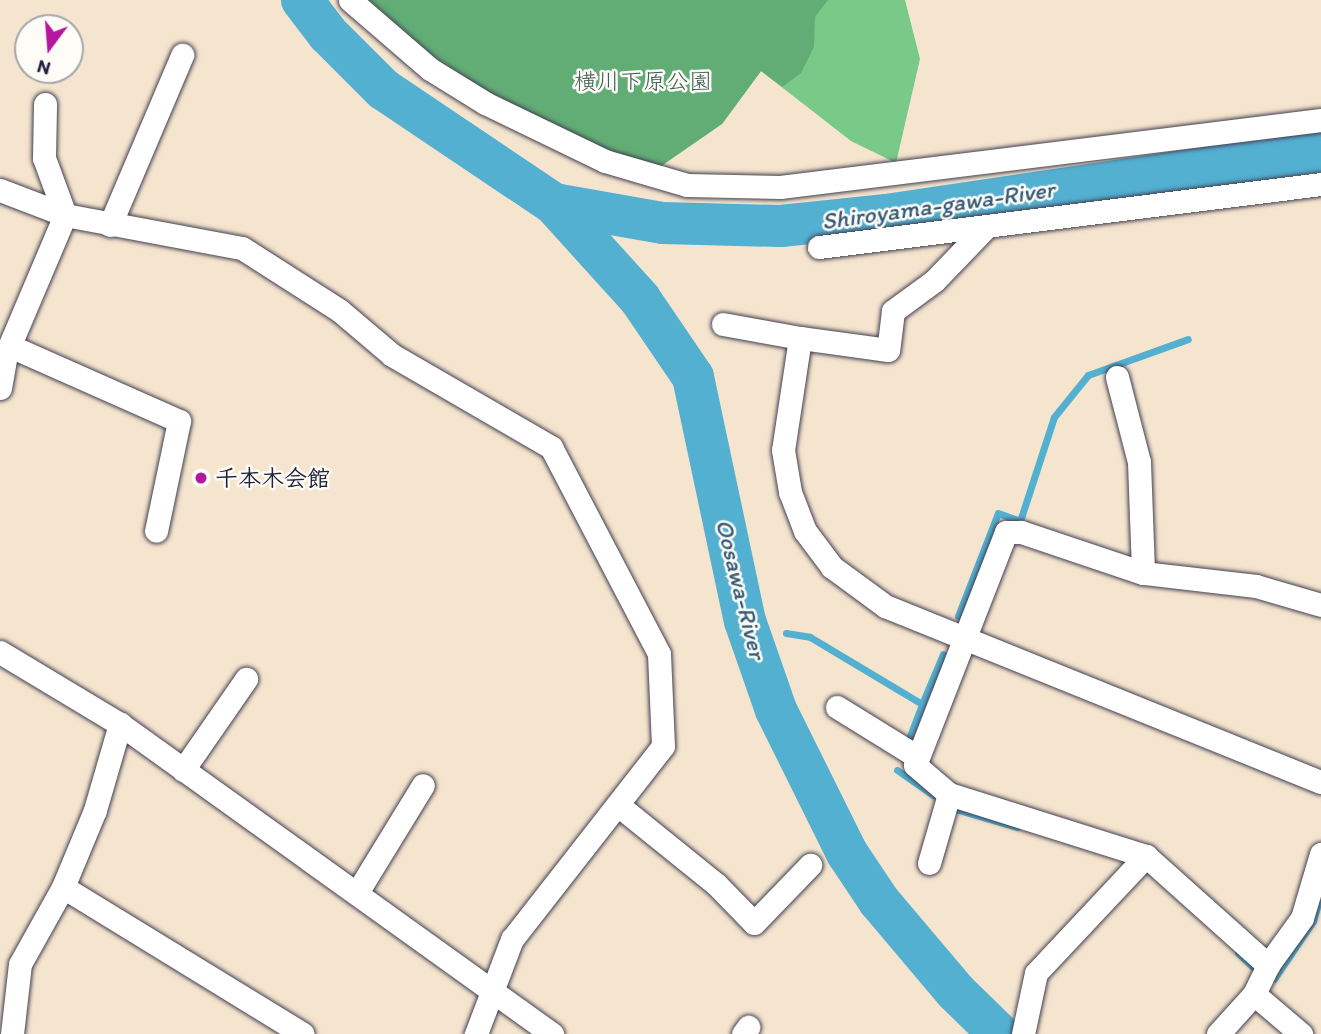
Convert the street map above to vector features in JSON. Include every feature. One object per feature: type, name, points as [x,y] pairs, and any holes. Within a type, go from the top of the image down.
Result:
[{"type":"street","points":[[350,0],[421,61],[485,103],[605,161],[687,185],[780,187],[1321,120]]},
{"type":"street","points":[[110,225],[182,55]]},
{"type":"street","points":[[0,388],[10,346],[65,215],[44,159],[45,104]]},
{"type":"street","points":[[819,247],[1321,184]]},
{"type":"street","points":[[0,190],[65,215],[242,248],[327,302],[392,355],[551,447],[659,654],[663,746],[512,939],[476,1034]]},
{"type":"street","points":[[723,324],[800,338],[888,349],[893,311],[934,281],[987,226]]},
{"type":"street","points":[[800,338],[783,450],[790,492],[805,531],[832,567],[853,585],[885,606],[962,639],[1321,782]]},
{"type":"street","points":[[10,346],[179,421],[156,531]]},
{"type":"street","points":[[1117,377],[1139,462],[1143,573]]},
{"type":"street","points":[[1268,965],[1146,856],[949,794],[915,765],[916,756],[1006,533],[1021,532],[1143,573],[1256,586],[1321,605]]},
{"type":"street","points":[[0,652],[120,724],[358,891],[552,1034]]},
{"type":"street","points":[[183,770],[246,679]]},
{"type":"street","points":[[837,707],[916,756]]},
{"type":"street","points":[[12,1034],[20,964],[63,887],[95,810],[120,724]]},
{"type":"street","points":[[358,891],[423,785]]},
{"type":"street","points":[[929,863],[949,794]]},
{"type":"street","points":[[618,805],[716,884],[754,923],[810,866]]},
{"type":"street","points":[[1219,1034],[1254,994],[1268,965],[1302,918],[1321,854]]},
{"type":"street","points":[[1023,1034],[1036,973],[1146,856]]},
{"type":"street","points":[[63,887],[303,1034]]},
{"type":"street","points":[[1254,994],[1301,1034]]},
{"type":"green space","name":"横川下原公園","points":[[364,0],[905,0],[920,59],[896,163],[851,141],[761,71],[722,124],[602,151],[533,120],[428,58]]},
{"type":"green space","name":"横川下原公園","points":[[370,0],[828,0],[815,17],[814,47],[801,73],[782,87],[761,71],[722,124],[657,169],[612,154],[482,88],[429,52]]},
{"type":"waterway","name":"Shiroyama-gawa-River","points":[[302,0],[328,34],[383,89],[554,204],[663,223],[781,226],[886,215],[1321,151]]},
{"type":"waterway","name":"Oosawa-River","points":[[554,204],[640,299],[693,377],[745,621],[776,710],[847,853],[879,901],[956,992],[999,1034]]},
{"type":"waterway","points":[[958,616],[998,513],[1020,521],[1054,417],[1088,375],[1188,339]]},
{"type":"waterway","points":[[748,630],[765,631]]},
{"type":"waterway","points":[[786,633],[810,637],[922,704],[943,654]]},
{"type":"waterway","points":[[908,741],[922,704]]},
{"type":"waterway","points":[[897,770],[933,795]]},
{"type":"waterway","points":[[955,809],[1017,827]]},
{"type":"waterway","points":[[1274,979],[1313,921],[1318,903]]},
{"type":"waterway","points":[[1238,953],[1253,967]]},
{"type":"place","name":"千本木会館","points":[[201,478]]}]
